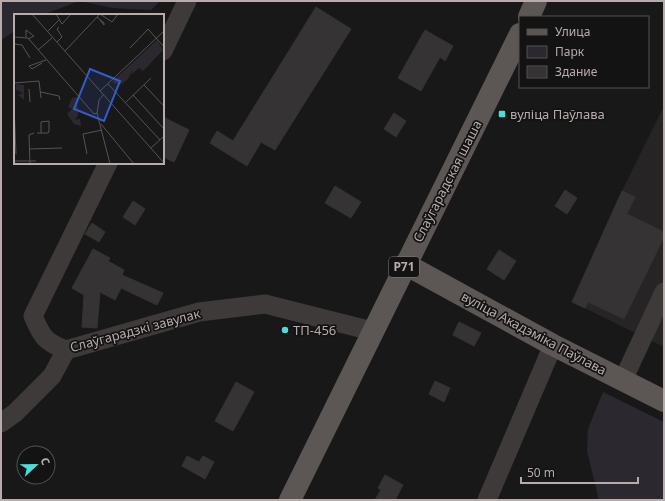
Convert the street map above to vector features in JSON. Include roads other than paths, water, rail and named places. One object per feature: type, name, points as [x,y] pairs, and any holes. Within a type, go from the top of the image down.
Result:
[{"type":"main road","points":[[528,16],[536,1]]},
{"type":"main road","name":"Слаўгарадская шаша","points":[[290,500],[405,264],[519,36]]},
{"type":"main road","name":"вуліца Акадэміка Паўлава","points":[[405,264],[553,345],[664,401]]},
{"type":"street","points":[[164,49],[188,1]]},
{"type":"street","name":"Слаўгарадзкі завулак","points":[[108,164],[33,316],[39,330],[49,343],[66,350],[199,312],[265,304],[372,331]]},
{"type":"street","points":[[623,380],[664,292]]},
{"type":"street","points":[[487,500],[553,345]]},
{"type":"street","points":[[1,423],[15,413],[52,376],[66,350]]},
{"type":"place","name":"вуліца Паўлава","points":[[502,114]]},
{"type":"place","name":"ТП-456","points":[[285,330]]}]
